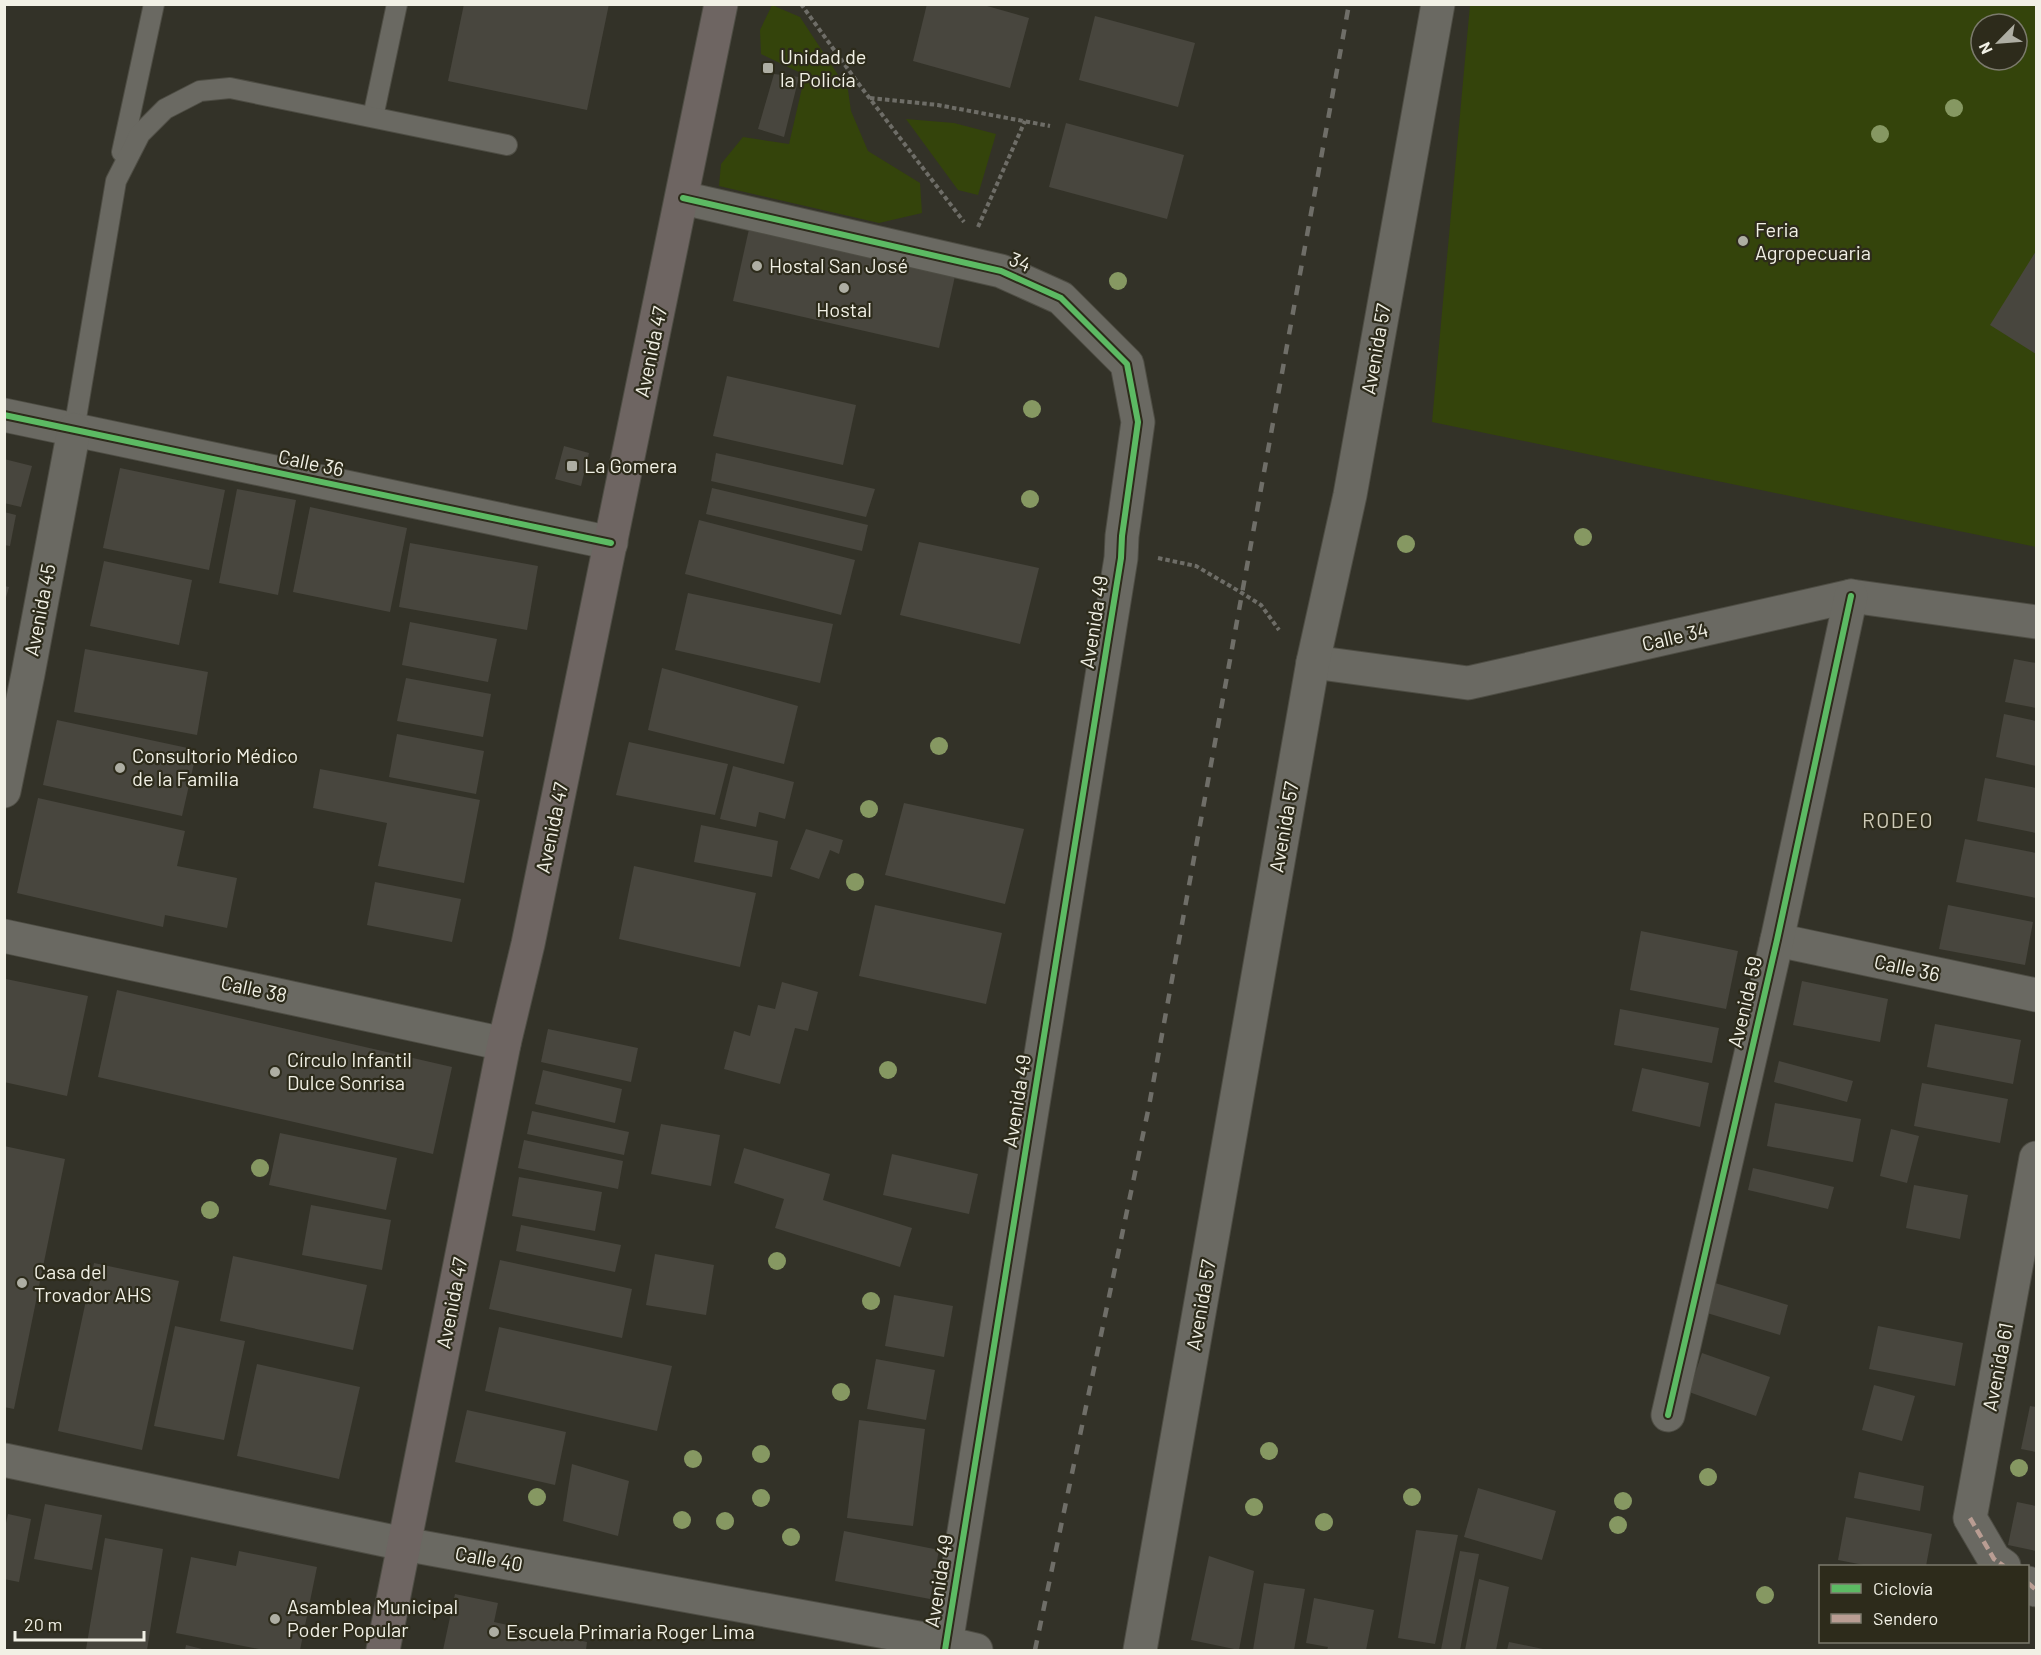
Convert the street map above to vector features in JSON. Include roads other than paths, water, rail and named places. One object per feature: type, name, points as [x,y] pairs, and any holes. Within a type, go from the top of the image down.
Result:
[{"type":"main road","name":"Avenida 47","points":[[383,1650],[504,1044],[528,945],[722,4]]},
{"type":"street","name":"Avenida 57","points":[[1140,1650],[1311,671],[1350,495],[1438,4]]},
{"type":"street","name":"34","points":[[683,198],[1001,271],[1061,298],[1127,364],[1138,422],[1121,547]]},
{"type":"street","name":"Calle 36","points":[[4,416],[611,543]]},
{"type":"street","name":"Avenida 45","points":[[4,790],[74,430]]},
{"type":"street","name":"Avenida 49","points":[[956,1648],[1121,547]]},
{"type":"street","name":"Calle 34","points":[[1311,671],[1467,683],[1851,596],[2037,622]]},
{"type":"street","name":"Avenida 59","points":[[1668,1415],[1777,940],[1851,596]]},
{"type":"street","name":"Calle 38","points":[[4,936],[504,1044]]},
{"type":"street","name":"Calle 36","points":[[1777,940],[2037,995]]},
{"type":"street","name":"Avenida 61","points":[[2003,1565],[1994,1559],[1970,1518],[2037,1158]]},
{"type":"street","name":"Calle 40","points":[[4,1460],[404,1544],[956,1648]]},
{"type":"lane","points":[[74,430],[116,182],[154,4]]},
{"type":"lane","points":[[373,117],[397,4]]},
{"type":"lane","points":[[116,182],[140,134],[165,109],[200,91],[230,88],[507,145]]},
{"type":"railway","points":[[1035,1650],[1149,1106],[1349,4]]},
{"type":"place","name":"Unidad de la Policía","points":[[768,68]]},
{"type":"place","name":"Feria Agropecuaria","points":[[1743,241]]},
{"type":"place","name":"Hostal San José","points":[[757,266]]},
{"type":"place","name":"Hostal","points":[[844,288]]},
{"type":"place","name":"La Gomera","points":[[572,466]]},
{"type":"place","name":"Consultorio Médico de la Familia","points":[[120,768]]},
{"type":"place","name":"Círculo Infantil Dulce Sonrisa","points":[[275,1072]]},
{"type":"place","name":"Casa del Trovador AHS","points":[[22,1283]]},
{"type":"place","name":"Asamblea Municipal Poder Popular","points":[[275,1619]]},
{"type":"place","name":"Escuela Primaria Roger Lima","points":[[494,1632]]},
{"type":"district","name":"RODEO","points":[[1898,821]]}]
